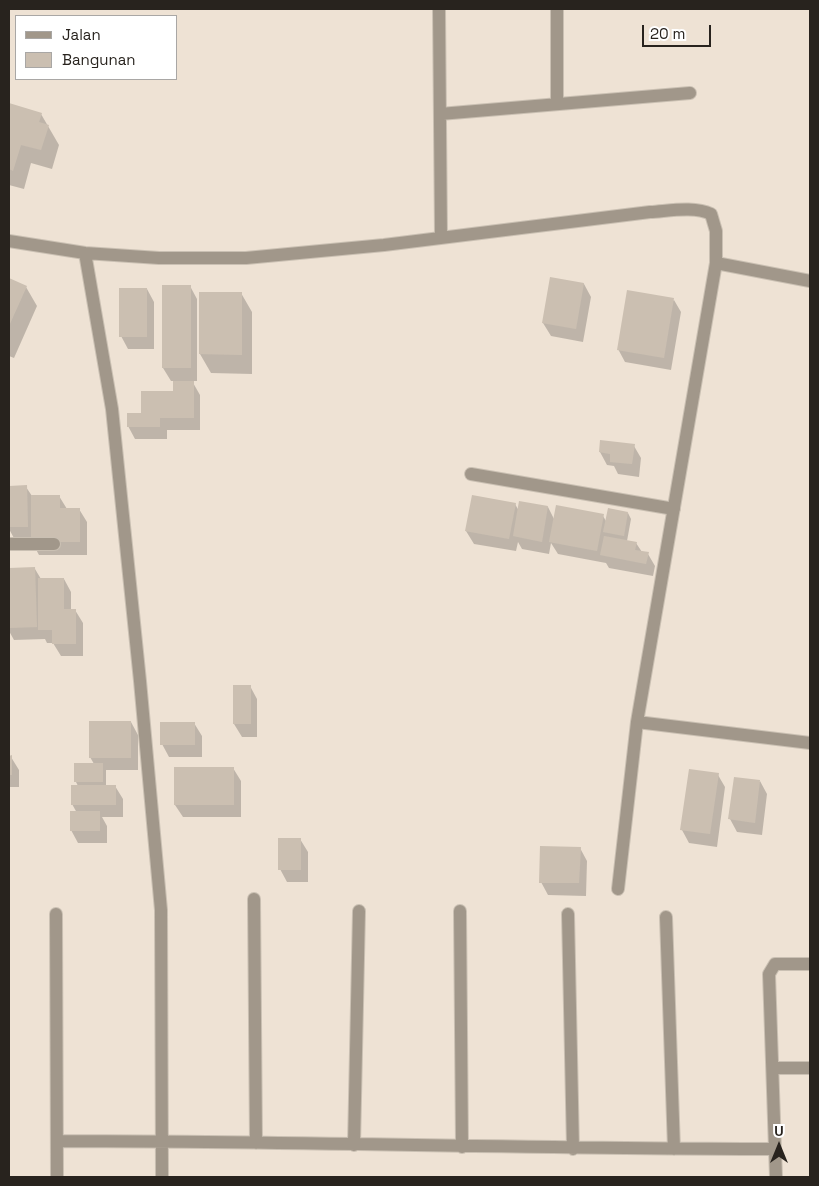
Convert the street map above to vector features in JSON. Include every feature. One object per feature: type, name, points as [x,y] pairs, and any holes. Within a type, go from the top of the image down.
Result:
[{"type":"street","points":[[439,9],[441,238]]},
{"type":"street","points":[[557,9],[557,104]]},
{"type":"street","points":[[440,114],[690,93]]},
{"type":"street","points":[[9,241],[85,253],[159,258],[246,258],[320,252],[650,212],[704,211],[711,214],[716,232],[716,263],[637,722],[618,889]]},
{"type":"street","points":[[85,253],[112,409],[161,910],[162,1177]]},
{"type":"street","points":[[716,263],[810,280]]},
{"type":"street","points":[[471,474],[674,509]]},
{"type":"street","points":[[9,544],[54,544]]},
{"type":"street","points":[[637,722],[810,743]]},
{"type":"street","points":[[254,899],[256,1143]]},
{"type":"street","points":[[354,1145],[359,911]]},
{"type":"street","points":[[460,911],[462,1147]]},
{"type":"street","points":[[56,914],[57,1177]]},
{"type":"street","points":[[568,914],[573,1149]]},
{"type":"street","points":[[666,918],[674,1149]]},
{"type":"street","points":[[776,1177],[774,1068],[769,974],[775,964],[810,964]]},
{"type":"street","points":[[774,1068],[810,1068]]},
{"type":"street","points":[[57,1141],[162,1141],[573,1149],[775,1149]]},
{"type":"building","points":[[9,103],[42,113],[39,122],[49,125],[41,150],[21,145],[13,171],[9,169]]},
{"type":"building","points":[[550,277],[584,283],[576,329],[542,323]]},
{"type":"building","points":[[9,278],[27,286],[9,326]]},
{"type":"building","points":[[162,285],[191,285],[191,368],[162,368]]},
{"type":"building","points":[[119,288],[147,288],[147,337],[119,337]]},
{"type":"building","points":[[627,290],[674,298],[664,358],[617,350]]},
{"type":"building","points":[[199,292],[242,292],[242,355],[199,354]]},
{"type":"building","points":[[173,381],[194,381],[194,418],[160,418],[160,427],[127,427],[127,413],[141,413],[141,391],[173,391]]},
{"type":"building","points":[[600,440],[635,444],[632,464],[610,462],[610,454],[599,452]]},
{"type":"building","points":[[27,485],[28,527],[9,527],[9,486]]},
{"type":"building","points":[[31,495],[60,495],[60,508],[80,508],[80,542],[31,542]]},
{"type":"building","points":[[472,495],[516,503],[509,539],[465,531]]},
{"type":"building","points":[[519,501],[548,506],[542,542],[513,536]]},
{"type":"building","points":[[556,505],[604,514],[597,551],[549,542]]},
{"type":"building","points":[[608,508],[628,512],[624,536],[603,532]]},
{"type":"building","points":[[604,536],[637,542],[635,550],[649,552],[646,564],[600,555]]},
{"type":"building","points":[[35,567],[37,627],[9,628],[9,568]]},
{"type":"building","points":[[38,578],[64,578],[64,609],[76,609],[76,644],[52,644],[52,630],[38,630]]},
{"type":"building","points":[[233,685],[251,685],[251,724],[233,724]]},
{"type":"building","points":[[89,721],[131,721],[131,758],[89,758]]},
{"type":"building","points":[[160,722],[195,722],[195,745],[160,745]]},
{"type":"building","points":[[12,755],[12,775],[9,775],[9,756]]},
{"type":"building","points":[[74,763],[103,763],[103,782],[74,782]]},
{"type":"building","points":[[174,767],[234,767],[234,805],[174,805]]},
{"type":"building","points":[[689,769],[719,773],[710,834],[680,830]]},
{"type":"building","points":[[734,777],[760,780],[755,823],[728,819]]},
{"type":"building","points":[[71,785],[116,785],[116,805],[71,805]]},
{"type":"building","points":[[70,811],[100,811],[100,831],[70,831]]},
{"type":"building","points":[[278,838],[301,838],[301,870],[278,870]]},
{"type":"building","points":[[540,846],[581,847],[579,883],[539,883]]}]
